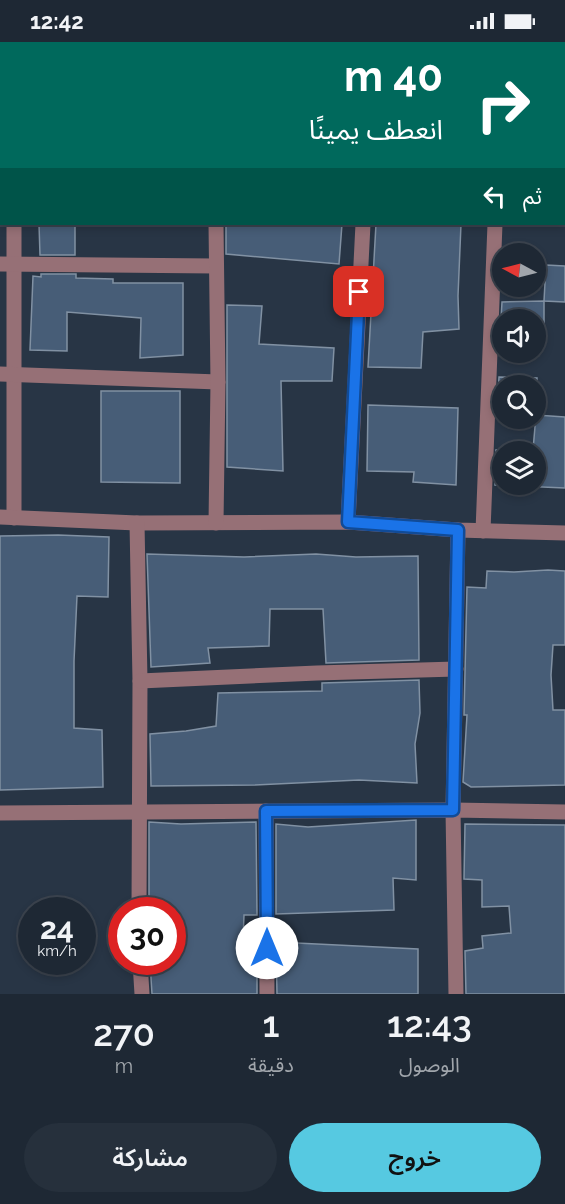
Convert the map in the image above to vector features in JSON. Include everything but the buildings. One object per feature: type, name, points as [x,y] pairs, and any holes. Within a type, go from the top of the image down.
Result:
[{"type":"street","points":[[14,225],[7,264],[7,517],[137,523],[348,522],[458,530],[565,532]]},
{"type":"street","points":[[216,225],[218,382],[216,523]]},
{"type":"street","points":[[348,522],[363,225]]},
{"type":"street","points":[[483,531],[495,225]]},
{"type":"street","points":[[7,264],[215,266]]},
{"type":"street","points":[[7,374],[218,382]]},
{"type":"street","points":[[137,523],[140,681],[139,897]]},
{"type":"street","points":[[456,994],[453,810],[458,530]]},
{"type":"street","points":[[140,681],[456,669]]},
{"type":"street","points":[[0,813],[453,810],[565,812]]},
{"type":"street","points":[[266,811],[267,994]]},
{"type":"street","points":[[141,975],[142,994]]},
{"type":"route","points":[[267,948],[266,811],[453,810],[458,530],[348,522],[359,292]]}]
